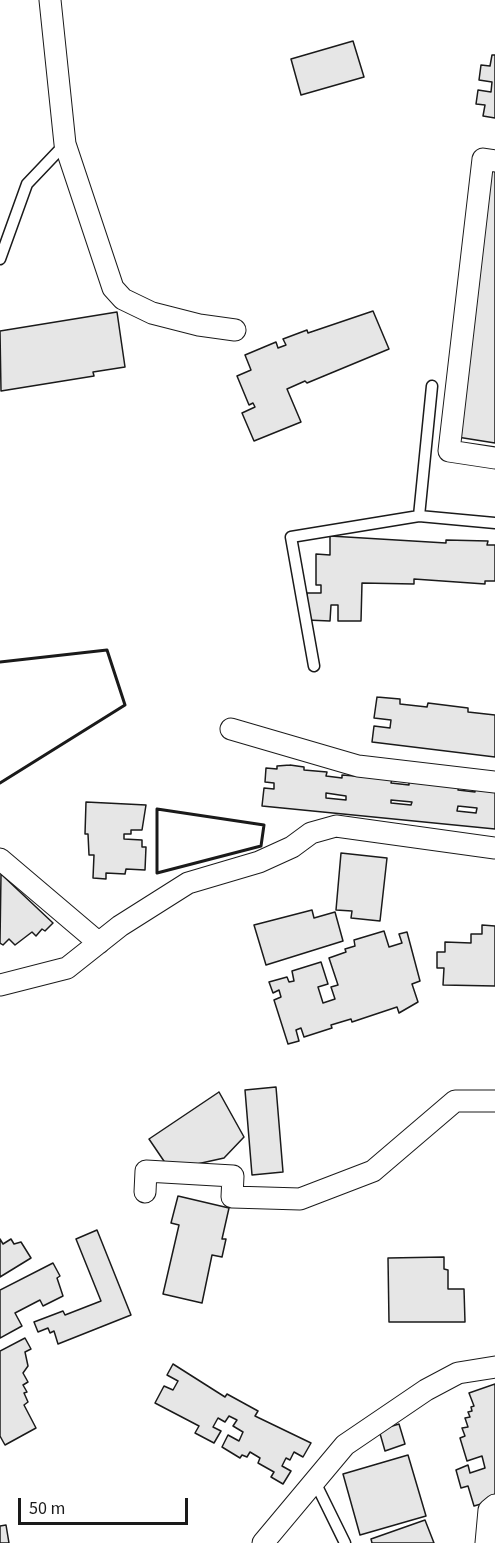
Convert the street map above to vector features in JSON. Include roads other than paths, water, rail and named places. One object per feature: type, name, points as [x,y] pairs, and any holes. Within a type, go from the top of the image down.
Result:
[{"type":"street","points":[[50,0],[65,144],[113,288],[123,299],[152,313],[199,325],[235,330]]},
{"type":"street","points":[[495,161],[483,159],[449,451],[495,458]]},
{"type":"street","points":[[231,729],[358,766],[495,782]]},
{"type":"street","points":[[0,985],[67,968],[120,926],[188,884],[259,862],[292,848],[311,832],[336,826],[495,848]]},
{"type":"street","points":[[0,859],[99,943]]},
{"type":"street","points":[[145,1192],[146,1170],[233,1176],[232,1197],[300,1199],[343,1185],[373,1171],[455,1101],[495,1101]]},
{"type":"street","points":[[263,1543],[345,1445],[426,1389],[458,1373],[495,1367]]},
{"type":"street","points":[[486,1543],[489,1510],[495,1505]]},
{"type":"lane","points":[[0,259],[27,184],[65,144]]},
{"type":"lane","points":[[419,516],[432,386]]},
{"type":"lane","points":[[314,666],[291,537],[419,516],[495,523]]},
{"type":"lane","points":[[315,1482],[345,1543]]}]
